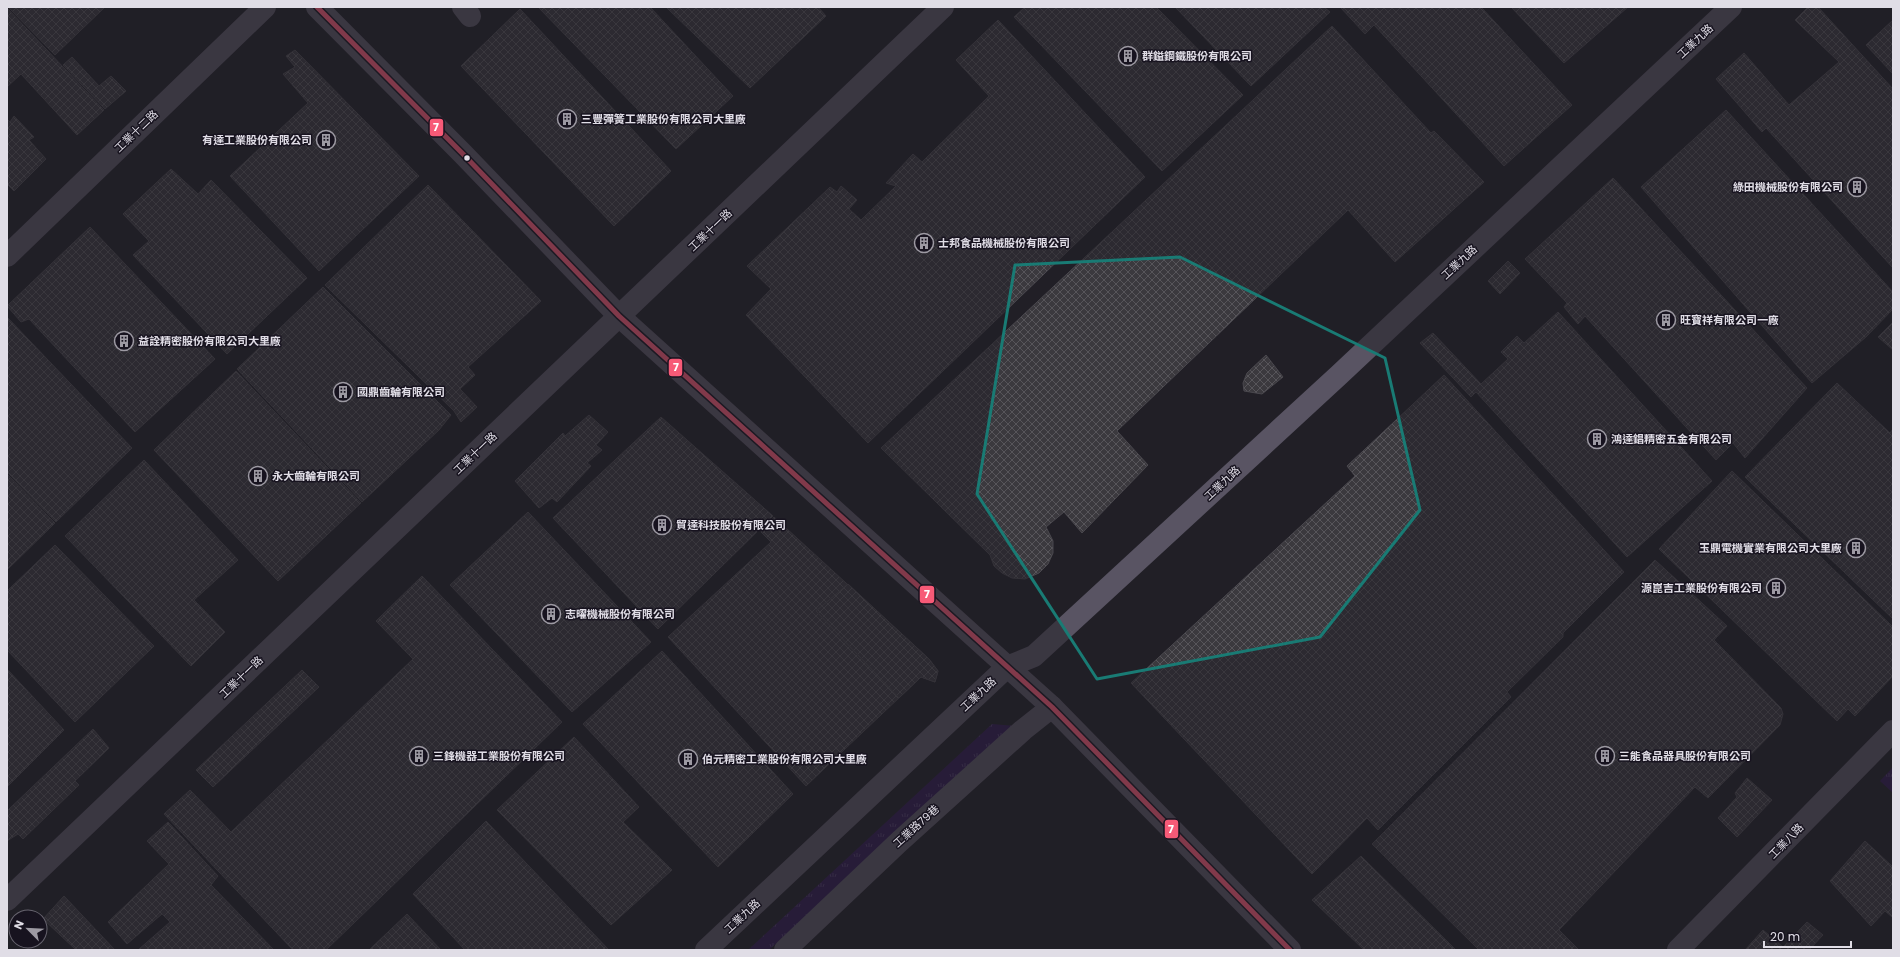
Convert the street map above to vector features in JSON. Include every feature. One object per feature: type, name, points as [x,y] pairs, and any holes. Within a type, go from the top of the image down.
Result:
[{"type":"street","name":"工業十二路","points":[[7,256],[265,7]]},
{"type":"street","points":[[317,7],[463,154],[619,316],[1052,707],[1290,950]]},
{"type":"street","name":"工業十一路","points":[[7,900],[943,7]]},
{"type":"street","name":"工業九路","points":[[706,950],[1007,667],[1034,656],[1339,375],[1731,7]]},
{"type":"street","name":"工業路79巷","points":[[785,950],[900,841],[1023,730],[1052,707]]},
{"type":"street","name":"工業八路","points":[[1678,950],[1893,731]]},
{"type":"highlighted area","points":[[1180,257],[1385,358],[1420,510],[1320,637],[1097,679],[977,494],[1015,265]]},
{"type":"green space","points":[[992,724],[1015,726],[769,950],[748,950]]},
{"type":"green space","points":[[1893,767],[1893,793],[1880,781]]},
{"type":"building","points":[[8,7],[105,7],[55,55]]},
{"type":"building","points":[[538,7],[650,7],[733,96],[676,149]]},
{"type":"building","points":[[666,7],[818,7],[826,16],[750,88]]},
{"type":"building","name":"群鎰鋼鐵股份有限公司","points":[[1025,7],[1156,7],[1243,95],[1162,171],[1014,17]]},
{"type":"building","points":[[1175,7],[1324,7],[1330,12],[1251,86]]},
{"type":"building","points":[[1340,7],[1481,7],[1572,105],[1504,166],[1374,25],[1365,34]]},
{"type":"building","points":[[1511,7],[1628,7],[1564,63]]},
{"type":"building","name":"綠田機械股份有限公司","points":[[1808,7],[1818,7],[1893,89],[1893,268],[1766,128],[1762,132],[1716,79],[1744,53],[1789,105],[1839,62],[1795,20]]},
{"type":"building","points":[[7,8],[104,110],[77,135],[21,74],[7,87]]},
{"type":"building","name":"三豐彈簧工業股份有限公司大里廠","points":[[520,9],[671,171],[614,226],[461,66]]},
{"type":"building","name":"士邦食品機械股份有限公司","points":[[998,20],[1145,177],[868,443],[746,315],[771,289],[747,266],[830,187],[837,192],[841,186],[857,200],[849,209],[861,220],[896,186],[886,183],[913,154],[922,162],[989,96],[956,60]]},
{"type":"building","points":[[1893,20],[1893,74],[1866,45]]},
{"type":"building","points":[[1332,26],[1431,133],[1434,131],[1484,182],[1395,262],[1348,210],[1117,431],[1148,465],[1082,533],[1064,512],[1046,527],[1053,541],[1053,553],[1048,564],[1039,573],[1025,579],[1012,578],[1002,573],[994,566],[990,555],[881,448]]},
{"type":"building","name":"有達工業股份有限公司","points":[[295,50],[419,176],[319,271],[230,176],[308,103],[283,74],[295,67],[286,56]]},
{"type":"building","points":[[72,57],[99,86],[111,76],[126,91],[105,109],[63,65]]},
{"type":"building","points":[[1726,110],[1893,292],[1893,309],[1866,337],[1812,383],[1641,187]]},
{"type":"building","points":[[14,116],[34,137],[29,140],[46,159],[14,191],[7,184],[7,119],[10,122]]},
{"type":"building","points":[[171,169],[198,194],[211,180],[307,278],[227,354],[133,255],[149,241],[123,214]]},
{"type":"building","name":"旺寶祥有限公司一廠","points":[[1613,178],[1807,388],[1745,458],[1733,443],[1716,460],[1585,316],[1578,324],[1564,307],[1567,303],[1525,259]]},
{"type":"building","points":[[428,185],[541,301],[468,367],[475,375],[460,389],[477,407],[461,422],[454,411],[325,285]]},
{"type":"building","name":"益詮精密股份有限公司大里廠","points":[[90,227],[215,359],[135,432],[29,319],[21,322],[7,306]]},
{"type":"building","points":[[1508,261],[1520,273],[1500,294],[1488,281]]},
{"type":"building","name":"國鼎齒輪有限公司","points":[[323,287],[451,415],[439,430],[362,502],[237,369]]},
{"type":"building","name":"鴻達錩精密五金有限公司","points":[[1558,312],[1712,481],[1627,557],[1476,392],[1471,397],[1420,343],[1433,333],[1481,384],[1508,359],[1501,352],[1517,336],[1524,343]]},
{"type":"building","points":[[7,317],[132,448],[56,522],[7,472]]},
{"type":"building","points":[[1893,322],[1893,350],[1878,337]]},
{"type":"building","points":[[1266,355],[1283,377],[1262,394],[1244,391],[1243,383],[1247,373]]},
{"type":"building","name":"永大齒輪有限公司","points":[[236,371],[361,503],[278,581],[154,450]]},
{"type":"building","points":[[1444,375],[1624,572],[1563,633],[1563,637],[1507,692],[1511,697],[1378,830],[1367,818],[1312,874],[1131,683],[1355,476],[1347,466]]},
{"type":"building","name":"玉鼎電機實業有限公司大里廠","points":[[1837,383],[1890,433],[1893,429],[1893,619],[1745,477]]},
{"type":"building","points":[[589,415],[608,432],[596,445],[602,450],[587,463],[591,466],[557,502],[552,498],[539,508],[515,481],[563,433],[565,436]]},
{"type":"building","name":"貿達科技股份有限公司","points":[[661,417],[773,516],[658,629],[553,518]]},
{"type":"building","points":[[144,460],[238,560],[194,600],[225,632],[191,666],[65,536]]},
{"type":"building","name":"源崑吉工業股份有限公司","points":[[1732,471],[1893,627],[1893,676],[1855,716],[1848,709],[1837,721],[1659,549]]},
{"type":"building","points":[[7,474],[55,523],[7,570]]},
{"type":"building","name":"志曜機械股份有限公司","points":[[528,512],[651,642],[572,712],[450,585]]},
{"type":"building","points":[[774,517],[929,659],[938,671],[935,682],[921,677],[806,786],[668,637],[771,542],[761,532]]},
{"type":"building","points":[[55,545],[154,646],[75,722],[7,650],[7,591]]},
{"type":"building","name":"三能食品器具股份有限公司","points":[[1655,560],[1727,626],[1714,640],[1781,708],[1783,714],[1780,725],[1708,798],[1695,787],[1559,930],[1579,950],[1479,950],[1372,844]]},
{"type":"building","name":"三鋒機器工業股份有限公司","points":[[422,576],[562,722],[326,950],[293,950],[164,814],[190,790],[231,832],[413,659],[376,621]]},
{"type":"building","points":[[848,584],[929,659],[938,671],[935,682],[921,677],[899,698],[816,611]]},
{"type":"building","name":"伯元精密工業股份有限公司大里廠","points":[[662,651],[793,794],[718,867],[583,724]]},
{"type":"building","points":[[7,669],[64,730],[7,787]]},
{"type":"building","points":[[302,670],[319,687],[213,787],[196,770]]},
{"type":"building","points":[[93,729],[109,748],[75,781],[79,785],[23,839],[18,834],[7,841],[7,811]]},
{"type":"building","points":[[574,737],[639,807],[623,822],[672,870],[611,925],[497,810]]},
{"type":"building","points":[[1747,778],[1772,800],[1737,837],[1718,818],[1737,797],[1735,793]]},
{"type":"building","points":[[486,821],[609,950],[465,950],[413,894]]},
{"type":"building","points":[[168,822],[218,876],[211,885],[274,950],[138,950],[170,922],[162,914],[127,944],[108,922],[169,864],[147,841]]},
{"type":"building","points":[[1865,841],[1893,867],[1893,915],[1892,917],[1885,911],[1871,926],[1830,881]]},
{"type":"building","points":[[1361,856],[1456,950],[1364,950],[1312,900]]},
{"type":"building","points":[[64,896],[115,950],[73,950],[75,949],[48,924],[48,914]]},
{"type":"building","points":[[407,914],[441,950],[369,950]]},
{"type":"building","points":[[1807,922],[1823,935],[1809,950],[1745,950],[1763,930],[1783,947]]},
{"type":"transit line","name":"7","points":[[317,7],[463,154],[619,316],[1052,707],[1290,950]]},
{"type":"place","name":"群鎰鋼鐵股份有限公司","points":[[1128,56]]},
{"type":"place","name":"三豐彈簧工業股份有限公司大里廠","points":[[567,119]]},
{"type":"place","name":"有達工業股份有限公司","points":[[326,140]]},
{"type":"place","name":"綠田機械股份有限公司","points":[[1857,187]]},
{"type":"place","name":"士邦食品機械股份有限公司","points":[[924,243]]},
{"type":"place","name":"旺寶祥有限公司一廠","points":[[1666,320]]},
{"type":"place","name":"益詮精密股份有限公司大里廠","points":[[124,341]]},
{"type":"place","name":"國鼎齒輪有限公司","points":[[343,392]]},
{"type":"place","name":"鴻達錩精密五金有限公司","points":[[1597,439]]},
{"type":"place","name":"永大齒輪有限公司","points":[[258,476]]},
{"type":"place","name":"貿達科技股份有限公司","points":[[662,525]]},
{"type":"place","name":"玉鼎電機實業有限公司大里廠","points":[[1856,548]]},
{"type":"place","name":"源崑吉工業股份有限公司","points":[[1776,588]]},
{"type":"place","name":"志曜機械股份有限公司","points":[[551,614]]},
{"type":"place","name":"三鋒機器工業股份有限公司","points":[[419,756]]},
{"type":"place","name":"三能食品器具股份有限公司","points":[[1605,756]]},
{"type":"place","name":"伯元精密工業股份有限公司大里廠","points":[[688,759]]}]
